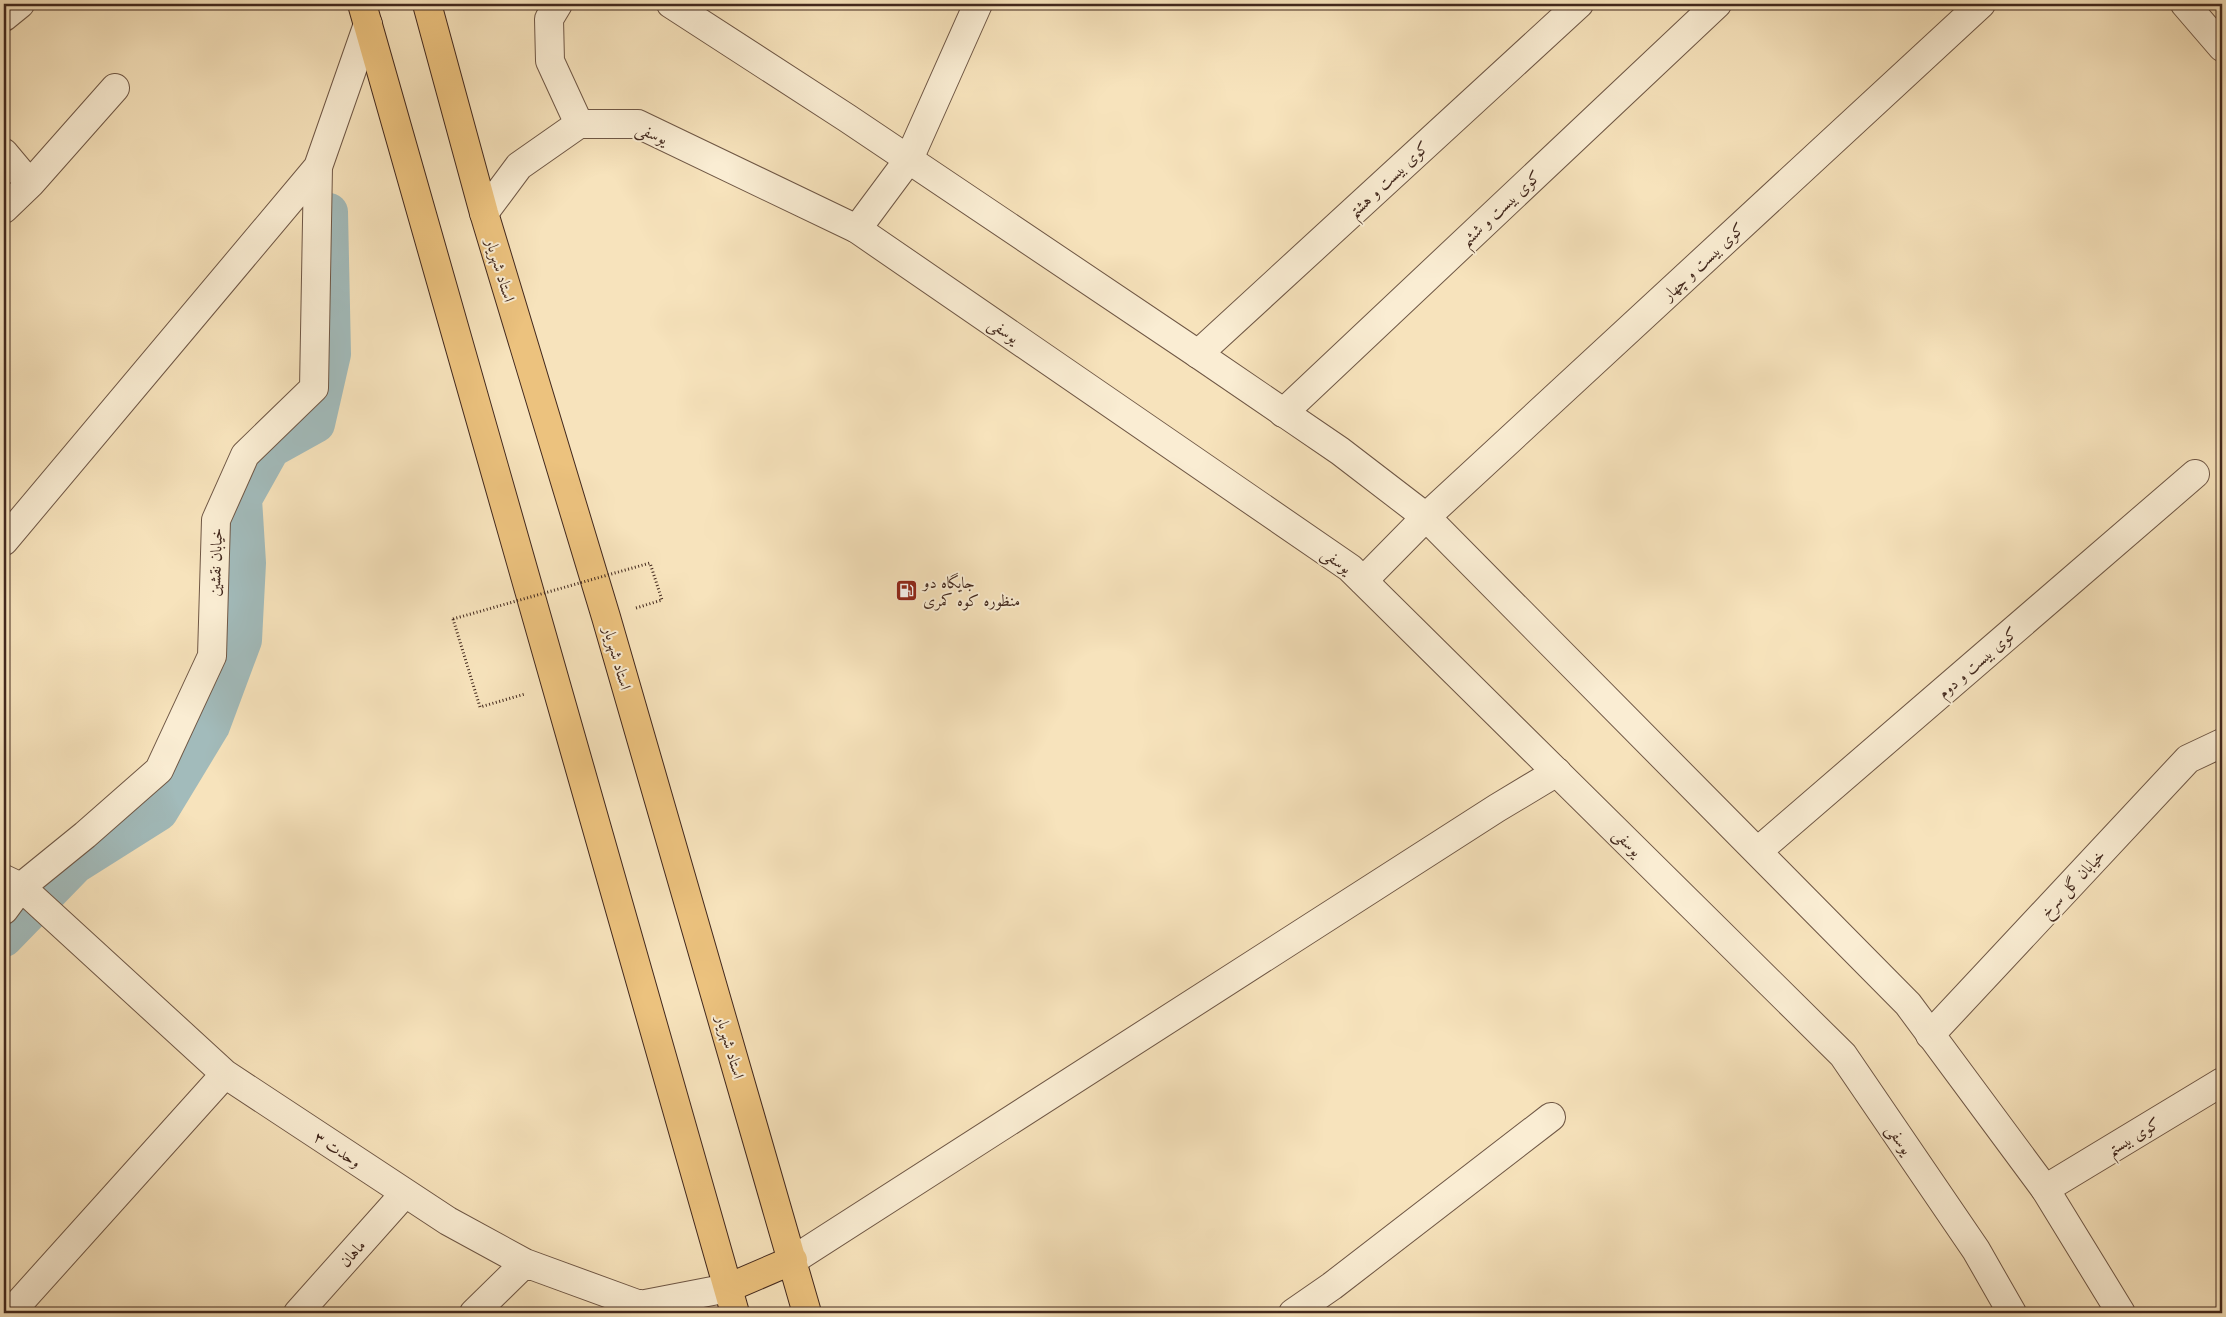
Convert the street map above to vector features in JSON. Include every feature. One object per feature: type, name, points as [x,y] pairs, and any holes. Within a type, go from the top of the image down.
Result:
[{"type":"main road","name":"استاد شهریار","points":[[427,4],[484,213],[606,617],[807,1313]]},
{"type":"main road","points":[[365,14],[732,1300],[793,1260]]},
{"type":"street","points":[[484,213],[520,166],[579,124],[550,61],[549,19],[558,4]]},
{"type":"street","points":[[671,4],[909,159],[1198,354],[1340,451],[1426,517],[1908,1004],[2045,1189],[2121,1313]]},
{"type":"street","points":[[857,229],[909,159],[978,4]]},
{"type":"street","name":"کوی بیست و هشتم","points":[[1198,354],[1579,4]]},
{"type":"street","name":"کوی بیست و ششم","points":[[1283,413],[1717,4]]},
{"type":"street","name":"کوی بیست و چهار","points":[[1363,580],[1426,517],[1981,4]]},
{"type":"street","points":[[2184,4],[2222,47]]},
{"type":"street","points":[[4,541],[318,167],[365,14]]},
{"type":"street","points":[[4,210],[30,184],[115,88]]},
{"type":"street","name":"یوسفی","points":[[579,124],[638,124],[857,229],[1350,568],[1843,1055],[1976,1250],[2012,1313]]},
{"type":"street","points":[[4,153],[30,184]]},
{"type":"street","name":"خیابان نقشین","points":[[4,910],[12,883],[85,835],[158,770],[212,656],[216,520],[245,455],[314,388],[318,167]]},
{"type":"street","name":"کوی بیست و دوم","points":[[1758,851],[2195,474]]},
{"type":"street","name":"خیابان گل سرخ","points":[[1930,1036],[2188,759],[2222,743]]},
{"type":"street","points":[[793,1260],[1497,808],[1557,772]]},
{"type":"street","name":"وحدت ۳","points":[[12,883],[225,1074],[448,1221],[525,1262],[640,1305],[732,1300]]},
{"type":"street","points":[[10,1313],[225,1074]]},
{"type":"street","name":"کوی بیستم","points":[[2045,1189],[2222,1082]]},
{"type":"street","points":[[1293,1313],[1332,1286],[1551,1117]]},
{"type":"street","name":"ماهان","points":[[298,1313],[405,1193]]},
{"type":"street","points":[[474,1313],[525,1262]]},
{"type":"path","points":[[556,684],[480,707],[453,619],[650,563],[662,600]]},
{"type":"waterway","points":[[4,938],[75,865],[159,812],[211,726],[243,640],[247,563],[243,499],[271,449],[316,424],[332,354],[329,212]]},
{"type":"place","name":"جایگاه دو منظوره کوه کمری","points":[[907,591]]}]
